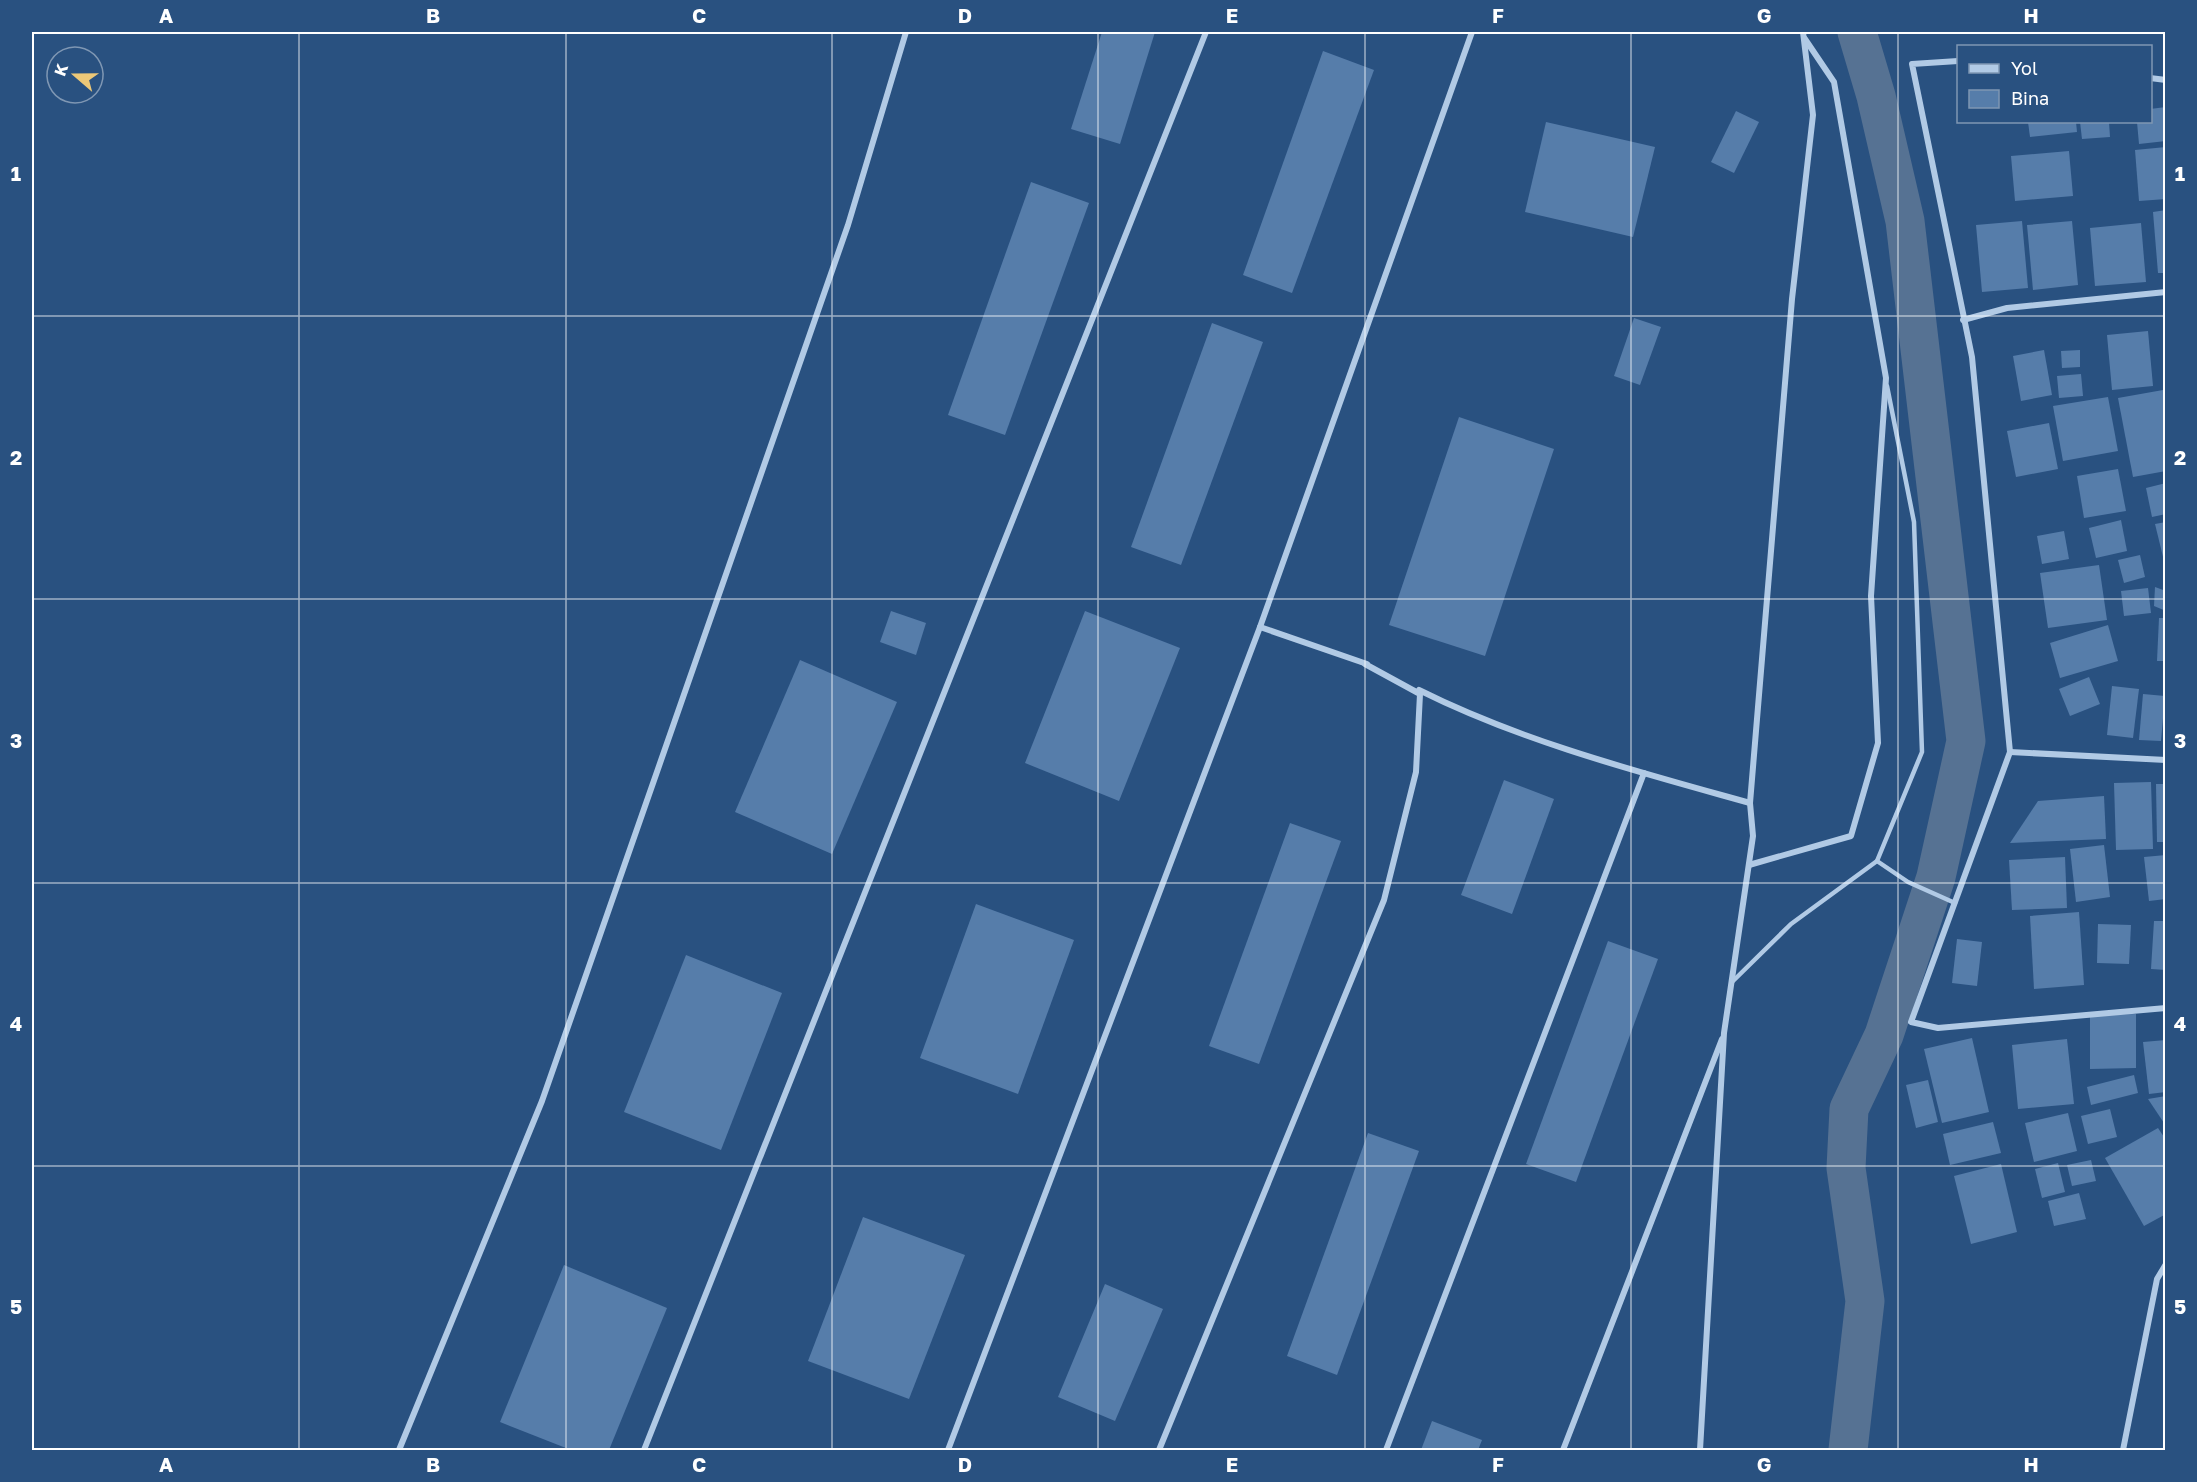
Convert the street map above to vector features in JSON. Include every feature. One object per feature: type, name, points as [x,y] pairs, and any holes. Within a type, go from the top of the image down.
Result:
[{"type":"street","points":[[399,1450],[542,1101],[848,225],[906,32]]},
{"type":"street","points":[[644,1450],[1206,32]]},
{"type":"street","points":[[948,1450],[1260,627],[1472,32]]},
{"type":"street","points":[[1749,865],[1851,836],[1878,743],[1871,596],[1886,378],[1834,82],[1803,34]]},
{"type":"street","points":[[1700,1450],[1724,1033],[1753,836],[1750,803],[1792,299],[1813,115],[1803,34]]},
{"type":"street","points":[[1957,61],[1912,64],[1972,357],[2010,752],[1911,1022],[1938,1028],[2166,1008]]},
{"type":"street","points":[[1964,320],[2007,308],[2166,292]]},
{"type":"street","points":[[1260,627],[1365,664],[1468,715],[1644,773],[1750,803]]},
{"type":"street","points":[[1159,1450],[1384,900],[1416,772],[1420,694],[1365,664]]},
{"type":"street","points":[[2010,752],[2166,760]]},
{"type":"street","points":[[1386,1450],[1644,773]]},
{"type":"street","points":[[1563,1450],[1724,1033]]},
{"type":"street","points":[[2123,1450],[2157,1279],[2166,1264]]},
{"type":"lane","points":[[1732,982],[1791,924],[1877,861],[1922,752],[1914,522],[1886,378]]},
{"type":"lane","points":[[1877,861],[1908,882],[1955,903]]},
{"type":"building","points":[[1102,32],[1155,32],[1120,144],[1071,129]]},
{"type":"building","points":[[1323,51],[1374,70],[1292,293],[1243,275]]},
{"type":"building","points":[[2166,107],[2166,141],[2139,144],[2137,123],[2152,123],[2152,109]]},
{"type":"building","points":[[1736,111],[1759,122],[1734,173],[1711,162]]},
{"type":"building","points":[[1546,122],[1655,147],[1633,237],[1525,212]]},
{"type":"building","points":[[2028,123],[2076,123],[2077,132],[2030,137]]},
{"type":"building","points":[[2080,123],[2109,123],[2110,137],[2082,139]]},
{"type":"building","points":[[2166,147],[2166,199],[2139,201],[2135,150]]},
{"type":"building","points":[[2069,151],[2073,196],[2015,201],[2011,156]]},
{"type":"building","points":[[1031,182],[1089,203],[1005,435],[948,415]]},
{"type":"building","points":[[2166,210],[2166,273],[2158,273],[2153,212]]},
{"type":"building","points":[[2022,221],[2028,288],[1982,292],[1976,225]]},
{"type":"building","points":[[2072,221],[2078,285],[2033,290],[2027,225]]},
{"type":"building","points":[[2141,223],[2146,282],[2095,286],[2090,228]]},
{"type":"building","points":[[1634,318],[1661,327],[1640,385],[1614,376]]},
{"type":"building","points":[[1212,323],[1263,342],[1181,565],[1131,547]]},
{"type":"building","points":[[2148,331],[2153,386],[2112,390],[2107,335]]},
{"type":"building","points":[[2044,350],[2052,395],[2021,401],[2013,356]]},
{"type":"building","points":[[2080,350],[2080,367],[2062,368],[2061,351]]},
{"type":"building","points":[[2081,374],[2083,396],[2059,398],[2057,376]]},
{"type":"building","points":[[2163,390],[2166,404],[2166,471],[2133,477],[2118,398]]},
{"type":"building","points":[[2108,397],[2118,451],[2063,461],[2053,406]]},
{"type":"building","points":[[1459,417],[1554,449],[1485,656],[1389,625]]},
{"type":"building","points":[[2049,423],[2058,469],[2016,477],[2007,431]]},
{"type":"building","points":[[2118,469],[2126,511],[2084,518],[2077,476]]},
{"type":"building","points":[[2166,483],[2166,514],[2152,517],[2146,488]]},
{"type":"building","points":[[2121,520],[2127,551],[2096,558],[2089,528]]},
{"type":"building","points":[[2166,522],[2166,565],[2165,565],[2155,524]]},
{"type":"building","points":[[2064,531],[2069,559],[2042,564],[2037,536]]},
{"type":"building","points":[[2140,555],[2145,577],[2124,583],[2118,560]]},
{"type":"building","points":[[2099,565],[2107,620],[2048,628],[2040,573]]},
{"type":"building","points":[[2155,587],[2166,591],[2166,611],[2154,606]]},
{"type":"building","points":[[2148,588],[2151,613],[2124,616],[2121,591]]},
{"type":"building","points":[[891,611],[926,623],[916,655],[880,642]]},
{"type":"building","points":[[1085,611],[1180,648],[1119,801],[1025,763]]},
{"type":"building","points":[[2159,618],[2166,618],[2166,661],[2157,661]]},
{"type":"building","points":[[2108,625],[2118,661],[2060,678],[2050,643]]},
{"type":"building","points":[[800,660],[897,702],[832,854],[735,812]]},
{"type":"building","points":[[2089,677],[2100,704],[2070,716],[2059,689]]},
{"type":"building","points":[[2112,686],[2139,689],[2133,738],[2107,735]]},
{"type":"building","points":[[2143,694],[2165,696],[2161,741],[2139,740]]},
{"type":"building","points":[[1504,780],[1554,799],[1512,914],[1461,895]]},
{"type":"building","points":[[2151,782],[2153,849],[2116,850],[2114,783]]},
{"type":"building","points":[[2156,784],[2166,784],[2166,842],[2157,842]]},
{"type":"building","points":[[2104,796],[2106,839],[2010,843],[2038,801]]},
{"type":"building","points":[[1290,823],[1341,841],[1259,1064],[1209,1046]]},
{"type":"building","points":[[2104,845],[2110,897],[2076,902],[2070,849]]},
{"type":"building","points":[[2166,855],[2166,899],[2149,901],[2144,857]]},
{"type":"building","points":[[2065,857],[2067,908],[2012,910],[2009,860]]},
{"type":"building","points":[[976,904],[1074,940],[1018,1094],[920,1058]]},
{"type":"building","points":[[2079,912],[2084,985],[2034,989],[2030,916]]},
{"type":"building","points":[[2154,921],[2166,921],[2166,970],[2151,969]]},
{"type":"building","points":[[2098,924],[2131,925],[2129,964],[2097,963]]},
{"type":"building","points":[[1957,939],[1982,942],[1977,986],[1952,983]]},
{"type":"building","points":[[1608,941],[1658,959],[1576,1182],[1526,1164]]},
{"type":"building","points":[[686,955],[782,993],[721,1150],[624,1112]]},
{"type":"building","points":[[2136,1014],[2136,1068],[2090,1069],[2090,1015]]},
{"type":"building","points":[[1972,1038],[1989,1112],[1942,1123],[1924,1049]]},
{"type":"building","points":[[2067,1039],[2074,1104],[2018,1109],[2012,1045]]},
{"type":"building","points":[[2166,1040],[2166,1092],[2149,1094],[2143,1042]]},
{"type":"building","points":[[2134,1075],[2138,1093],[2091,1105],[2087,1087]]},
{"type":"building","points":[[1928,1080],[1938,1122],[1916,1128],[1906,1085]]},
{"type":"building","points":[[2166,1096],[2166,1126],[2148,1099]]},
{"type":"building","points":[[2110,1109],[2117,1137],[2088,1144],[2081,1116]]},
{"type":"building","points":[[2068,1113],[2077,1151],[2034,1162],[2025,1123]]},
{"type":"building","points":[[1993,1122],[2001,1153],[1950,1165],[1943,1134]]},
{"type":"building","points":[[2158,1128],[2166,1140],[2166,1214],[2144,1226],[2105,1158]]},
{"type":"building","points":[[1368,1133],[1419,1151],[1337,1375],[1287,1356]]},
{"type":"building","points":[[2091,1160],[2096,1181],[2072,1186],[2067,1165]]},
{"type":"building","points":[[2058,1163],[2065,1192],[2042,1198],[2035,1169]]},
{"type":"building","points":[[2001,1164],[2017,1232],[1971,1244],[1954,1176]]},
{"type":"building","points":[[2079,1193],[2086,1219],[2054,1226],[2048,1201]]},
{"type":"building","points":[[863,1217],[965,1255],[909,1399],[808,1361]]},
{"type":"building","points":[[564,1265],[667,1308],[609,1450],[571,1450],[500,1422]]},
{"type":"building","points":[[1105,1284],[1163,1309],[1115,1421],[1058,1397]]},
{"type":"building","points":[[1432,1421],[1482,1440],[1478,1450],[1421,1450]]},
{"type":"waterway","points":[[1848,1450],[1865,1301],[1846,1168],[1849,1109],[1884,1035],[1936,877],[1966,741],[1905,221],[1876,96],[1857,32]]}]
